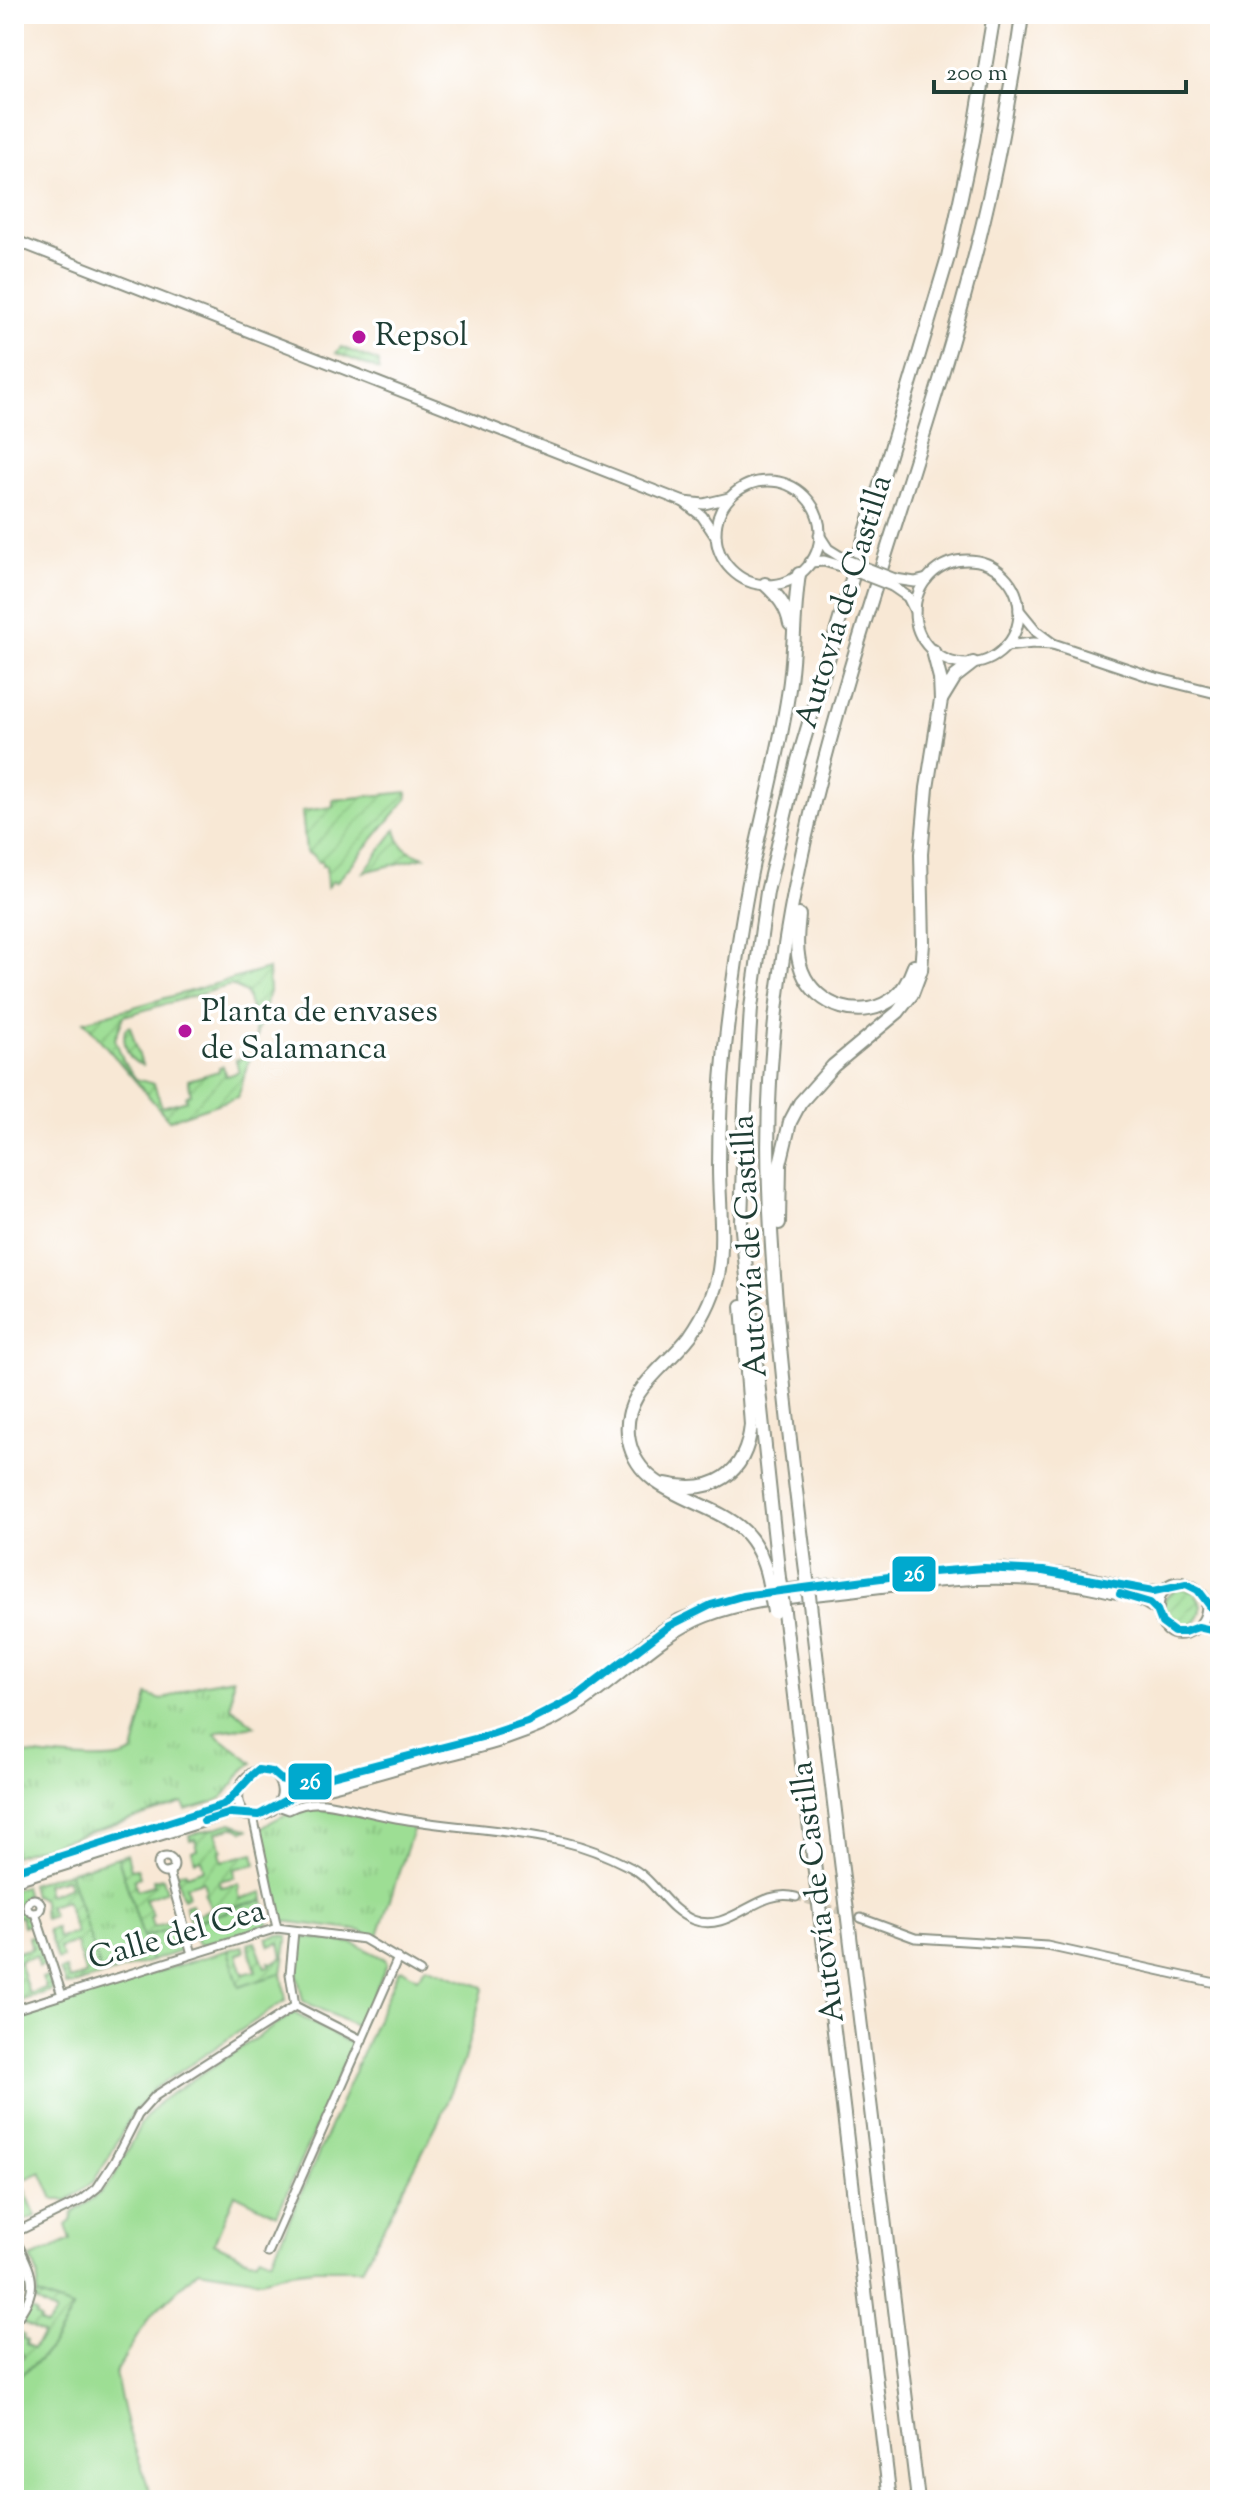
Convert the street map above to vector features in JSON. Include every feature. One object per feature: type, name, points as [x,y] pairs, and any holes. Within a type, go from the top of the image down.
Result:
[{"type":"highway","name":"Autovía de Castilla","points":[[890,2500],[793,1703],[774,1578],[741,1221],[745,1106],[751,1008],[767,892],[798,760],[948,257],[973,140],[994,14]]},
{"type":"highway","name":"Autovía de Castilla","points":[[918,2500],[780,1354],[769,1187],[769,1108],[776,1012],[805,842],[824,765],[964,297],[1000,148],[1022,14]]},
{"type":"highway","points":[[774,1578],[746,1533],[716,1510],[681,1497],[649,1477],[632,1452],[627,1424],[638,1393],[688,1339],[706,1311],[718,1278],[719,1166],[725,1049],[740,931],[789,692],[799,574]]},
{"type":"highway","points":[[765,584],[788,611],[794,641]]},
{"type":"highway","points":[[780,1354],[778,1188],[790,1122],[811,1087],[898,1012],[912,994],[921,970],[921,854],[941,700],[940,678],[933,651]]},
{"type":"highway","points":[[941,700],[955,677],[973,663]]},
{"type":"highway","points":[[805,842],[798,953],[803,972],[812,988],[833,1005],[848,1009],[869,1008],[895,997],[905,985],[917,959],[922,911]]},
{"type":"highway","points":[[659,1483],[695,1489],[722,1479],[740,1461],[749,1442],[751,1425],[736,1223],[739,1109],[751,1008]]},
{"type":"main road","points":[[14,240],[684,502],[704,504],[729,498],[749,485],[773,481],[785,484],[814,509],[819,535],[843,563]]},
{"type":"main road","points":[[729,498],[721,510],[716,537],[720,555],[745,580],[765,584],[783,582],[799,574],[815,554],[819,535]]},
{"type":"main road","points":[[684,502],[702,516],[716,537]]},
{"type":"main road","points":[[1006,646],[1018,623],[1019,609],[1012,586],[996,569],[973,560],[951,563],[927,579],[917,600],[917,626],[933,651],[952,661],[973,663],[985,660],[1006,646],[1053,644],[1152,677],[1220,694]]},
{"type":"main road","points":[[810,562],[843,563],[893,582],[927,579]]},
{"type":"main road","points":[[893,582],[908,597],[915,611]]},
{"type":"main road","points":[[1019,609],[1037,632],[1053,644]]},
{"type":"main road","points":[[14,1871],[217,1808],[236,1796],[243,1782],[258,1770],[272,1772],[280,1779],[301,1784],[490,1735],[539,1718],[581,1693],[679,1619],[712,1604],[745,1596],[928,1573],[1003,1568],[1080,1575],[1144,1590],[1164,1591]]},
{"type":"main road","points":[[14,1881],[215,1818],[249,1814],[538,1728],[588,1701],[684,1627],[727,1609],[930,1582],[1004,1577],[1092,1588],[1145,1601],[1157,1611]]},
{"type":"main road","points":[[1207,1603],[1207,1612],[1198,1627],[1189,1632],[1178,1633],[1168,1629],[1160,1621],[1157,1611],[1164,1591],[1184,1583],[1202,1593],[1212,1612],[1220,1619]]},
{"type":"main road","points":[[1198,1627],[1220,1632]]},
{"type":"main road","points":[[280,1779],[283,1790],[280,1803]]},
{"type":"main road","points":[[236,1796],[238,1806],[249,1814]]},
{"type":"street","points":[[280,1803],[289,1810],[304,1803],[324,1803],[398,1819],[553,1839],[579,1846],[638,1871],[675,1910],[698,1922],[725,1919],[772,1896],[786,1894],[796,1897]]},
{"type":"street","points":[[249,1814],[277,1928]]},
{"type":"street","points":[[169,1872],[192,1954]]},
{"type":"street","points":[[35,1913],[62,1995]]},
{"type":"street","points":[[861,1918],[915,1938],[1047,1946],[1220,1984]]},
{"type":"street","name":"Calle del Cea","points":[[14,2010],[277,1928],[364,1939],[420,1972]]},
{"type":"street","points":[[294,1931],[290,1974],[295,2006]]},
{"type":"street","points":[[268,2253],[398,1958]]},
{"type":"street","points":[[295,2006],[362,2040]]},
{"type":"street","points":[[14,2322],[29,2299],[33,2281],[14,2234],[82,2200],[97,2188],[138,2115],[155,2096],[295,2006]]},
{"type":"green space","points":[[341,347],[379,362],[379,370],[336,353]]},
{"type":"green space","points":[[407,792],[407,799],[336,883],[333,881],[327,887],[326,866],[306,852],[302,811],[333,807],[333,800]]},
{"type":"green space","points":[[396,829],[405,848],[424,857],[364,872]]},
{"type":"green space","points":[[268,969],[269,992],[255,1040],[255,1023],[246,993],[231,985],[124,1016],[115,1039],[124,1062],[136,1079],[154,1084],[162,1107],[187,1100],[186,1096],[191,1094],[188,1080],[219,1071],[219,1067],[223,1066],[226,1076],[239,1072],[236,1060],[250,1056],[238,1097],[169,1120],[84,1021]]},
{"type":"green space","points":[[130,1026],[142,1065],[133,1060],[125,1045],[125,1029]]},
{"type":"green space","points":[[1182,1589],[1195,1595],[1201,1608],[1195,1621],[1182,1627],[1169,1621],[1163,1608],[1169,1595]]},
{"type":"green space","points":[[233,1678],[231,1707],[255,1726],[215,1734],[253,1763],[223,1797],[186,1810],[183,1803],[14,1856],[14,1753],[95,1759],[125,1756],[133,1752],[148,1695],[162,1700],[200,1684]]},
{"type":"green space","points":[[314,1808],[415,1824],[377,1938],[361,1931],[283,1921],[261,1830],[285,1815]]},
{"type":"green space","points":[[232,1823],[248,1829],[243,1831],[236,1827],[216,1832],[222,1861],[254,1853],[256,1864],[234,1869],[235,1877],[219,1881],[220,1887],[239,1884],[240,1899],[263,1892],[264,1900],[227,1908],[228,1911],[191,1923],[185,1906],[191,1904],[195,1915],[211,1909],[203,1881],[186,1886],[189,1896],[183,1899],[176,1874],[185,1871],[187,1875],[204,1869],[201,1859],[195,1861],[192,1851],[198,1849],[195,1839],[190,1840],[189,1835]]},
{"type":"green space","points":[[127,1854],[131,1869],[137,1868],[140,1877],[134,1879],[137,1890],[154,1885],[153,1880],[163,1878],[167,1891],[145,1899],[153,1916],[150,1917],[153,1927],[176,1920],[178,1926],[143,1937],[118,1857]]},
{"type":"green space","points":[[118,1857],[151,1961],[102,1976],[69,1872]]},
{"type":"green space","points":[[69,1872],[102,1976],[67,1986],[60,1971],[66,1969],[69,1980],[86,1975],[76,1943],[59,1948],[63,1958],[57,1960],[48,1930],[56,1928],[58,1938],[76,1933],[66,1901],[48,1906],[53,1916],[44,1919],[43,1901],[33,1895],[30,1884]],"holes":[[[67,1879],[70,1887],[48,1895],[45,1884]]]},
{"type":"green space","points":[[24,1886],[27,1897],[23,1907],[32,1924],[23,1926],[21,1916],[14,1918],[14,1889]]},
{"type":"green space","points":[[264,1900],[269,1921],[267,1925],[201,1945],[197,1943],[191,1923],[227,1912],[227,1909]]},
{"type":"green space","points":[[178,1926],[184,1950],[151,1961],[143,1937]]},
{"type":"green space","points":[[35,1935],[45,1965],[38,1967],[36,1956],[19,1961],[29,1994],[46,1988],[42,1978],[48,1976],[52,1990],[14,2003],[14,1951],[32,1948],[28,1937]]},
{"type":"green space","points":[[288,1936],[282,1973],[239,1987],[228,1950],[243,1946],[245,1951],[237,1954],[243,1974],[256,1971],[248,1944],[255,1942],[265,1967],[270,1966],[269,1962],[283,1957],[280,1943],[270,1946],[267,1938]]},
{"type":"green space","points":[[301,1937],[353,1943],[385,1959],[387,1964],[359,2028],[303,2001],[297,1974]]},
{"type":"green space","points":[[228,1950],[240,1986],[282,1973],[286,2000],[154,2089],[132,2114],[93,2182],[67,2201],[53,2199],[41,2172],[21,2181],[36,2216],[14,2225],[14,2016]]},
{"type":"green space","points":[[426,1966],[483,1989],[463,2063],[440,2118],[362,2269],[314,2269],[261,2280],[198,2270],[149,2317],[115,2373],[127,2426],[153,2500],[14,2500],[14,2377],[33,2365],[49,2349],[72,2309],[37,2295],[39,2277],[31,2258],[71,2240],[66,2225],[73,2213],[113,2179],[141,2123],[160,2101],[294,2013],[350,2043],[351,2047],[277,2215],[235,2194],[214,2243],[248,2259],[256,2260],[260,2255],[272,2260],[398,1971],[403,1969],[417,1978]]},
{"type":"green space","points":[[24,2277],[23,2296],[14,2309],[14,2281]]},
{"type":"green space","points":[[37,2295],[72,2308],[42,2357],[14,2377],[14,2363],[24,2357],[14,2346],[14,2331],[24,2336],[22,2338],[27,2341],[26,2344],[33,2348],[43,2334],[21,2322],[29,2309],[46,2326],[56,2313],[35,2301]]},
{"type":"tunnel","points":[[796,1897],[861,1918]]},
{"type":"transit line","name":"26","points":[[14,1871],[223,1805],[258,1770],[272,1772],[280,1779],[301,1784],[482,1737],[527,1722],[576,1697],[669,1626],[711,1605],[742,1596],[984,1568],[1043,1571],[1154,1591],[1186,1584],[1198,1590],[1220,1619]]},
{"type":"transit line","name":"26","points":[[1120,1594],[1150,1603],[1157,1610],[1162,1623],[1174,1632],[1198,1627],[1220,1632]]},
{"type":"transit line","name":"26","points":[[204,1821],[231,1813],[259,1815],[295,1795],[324,1788]]},
{"type":"place","name":"Repsol","points":[[359,337]]},
{"type":"place","name":"Planta de envases de Salamanca","points":[[185,1031]]}]
